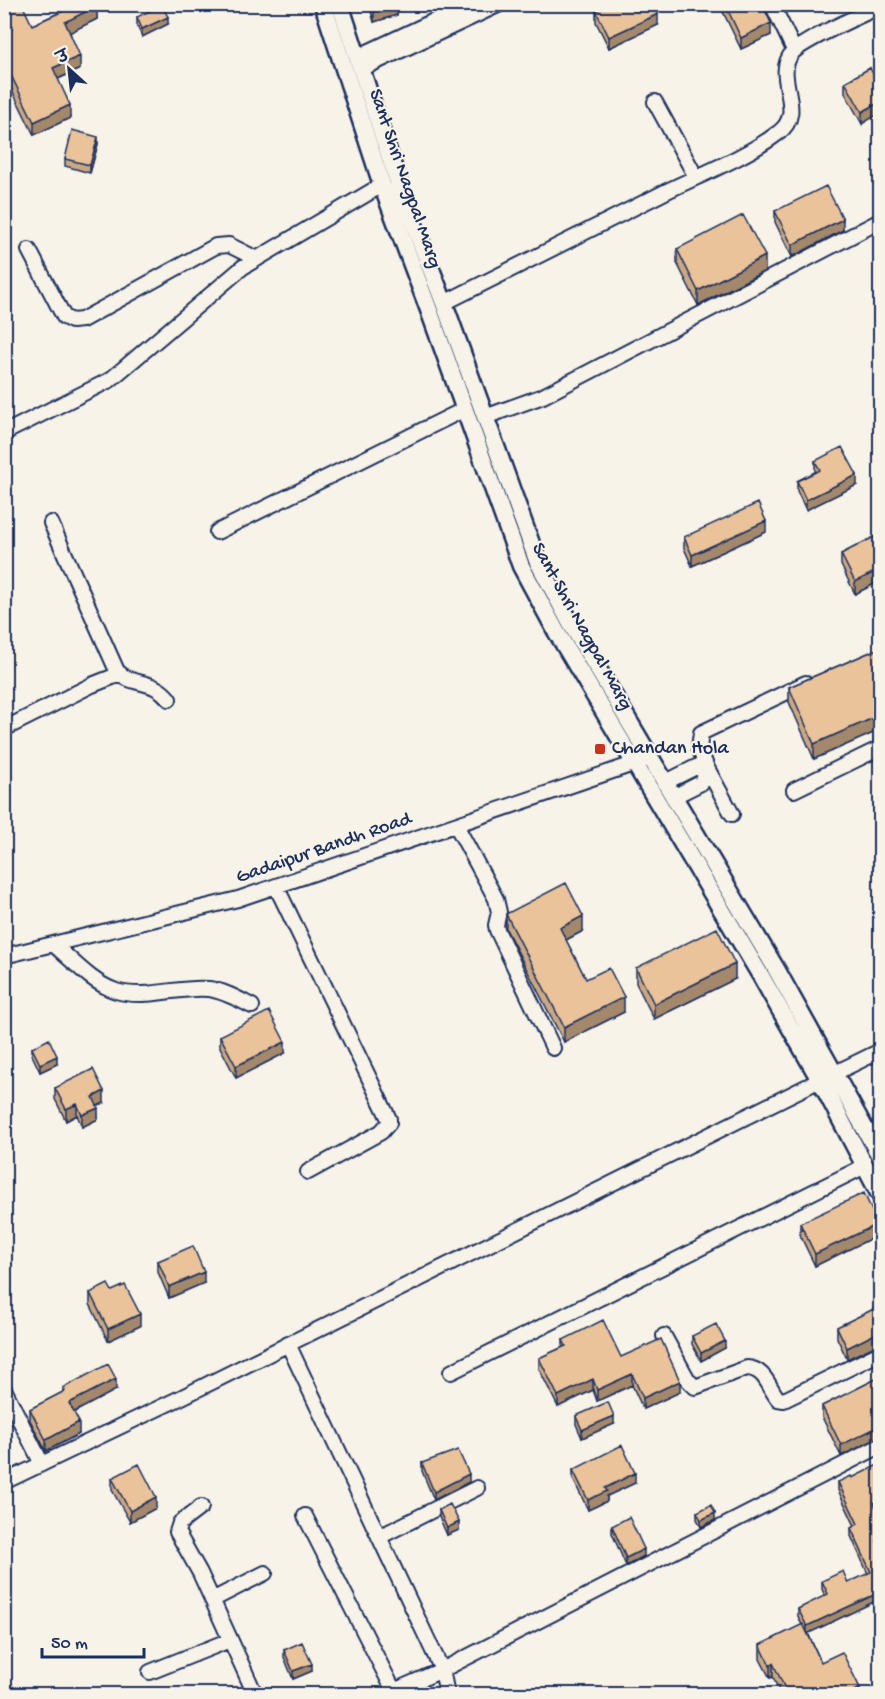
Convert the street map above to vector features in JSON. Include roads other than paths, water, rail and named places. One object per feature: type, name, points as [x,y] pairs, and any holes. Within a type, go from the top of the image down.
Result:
[{"type":"main road","name":"Sant Shri Nagpal Marg","points":[[323,4],[382,185],[525,575],[556,631],[642,761],[669,790],[775,968],[827,1076],[865,1166],[880,1195]]},
{"type":"main road","name":"Sant Shri Nagpal Marg","points":[[340,4],[396,177],[527,535],[548,583],[642,761],[761,976],[880,1156]]},
{"type":"street","points":[[359,63],[470,4]]},
{"type":"street","points":[[359,63],[500,4]]},
{"type":"street","points":[[772,4],[794,50]]},
{"type":"street","points":[[444,303],[768,140],[788,125],[792,109],[786,72],[789,57],[794,50],[880,6]]},
{"type":"street","points":[[655,102],[696,177]]},
{"type":"street","points":[[4,433],[110,380],[243,267],[382,185]]},
{"type":"street","points":[[485,417],[543,396],[880,220]]},
{"type":"street","points":[[29,250],[64,317],[72,321],[82,320],[216,246],[230,246],[257,259]]},
{"type":"street","points":[[217,532],[465,409]]},
{"type":"street","points":[[51,523],[120,674],[126,679],[152,685],[169,699]]},
{"type":"street","points":[[4,729],[92,685],[120,674]]},
{"type":"street","points":[[732,814],[704,769],[699,748],[701,734],[817,678]]},
{"type":"street","points":[[794,790],[880,748]]},
{"type":"street","name":"Gadaipur Bandh Road","points":[[4,956],[238,899],[642,761]]},
{"type":"street","points":[[669,790],[696,767],[704,769]]},
{"type":"street","points":[[456,825],[491,887],[499,912],[497,930],[553,1048]]},
{"type":"street","points":[[276,886],[389,1119],[389,1123],[381,1132],[308,1172]]},
{"type":"street","points":[[53,944],[95,980],[116,991],[130,994],[207,989],[232,996],[252,1006]]},
{"type":"street","points":[[4,1482],[880,1051]]},
{"type":"street","points":[[451,1372],[865,1166]]},
{"type":"street","points":[[664,1336],[688,1380],[695,1388],[747,1368],[753,1368],[766,1379],[778,1399],[784,1400],[880,1353]]},
{"type":"street","points":[[288,1344],[441,1670],[447,1695]]},
{"type":"street","points":[[4,1389],[42,1464]]},
{"type":"street","points":[[305,1516],[390,1693],[441,1670],[880,1446]]},
{"type":"street","points":[[379,1538],[477,1488]]},
{"type":"street","points":[[201,1507],[180,1523],[177,1532],[212,1600],[255,1695]]},
{"type":"street","points":[[212,1600],[265,1573]]},
{"type":"street","points":[[150,1672],[230,1640]]},
{"type":"place","name":"Chandan Hola","points":[[600,749]]}]
